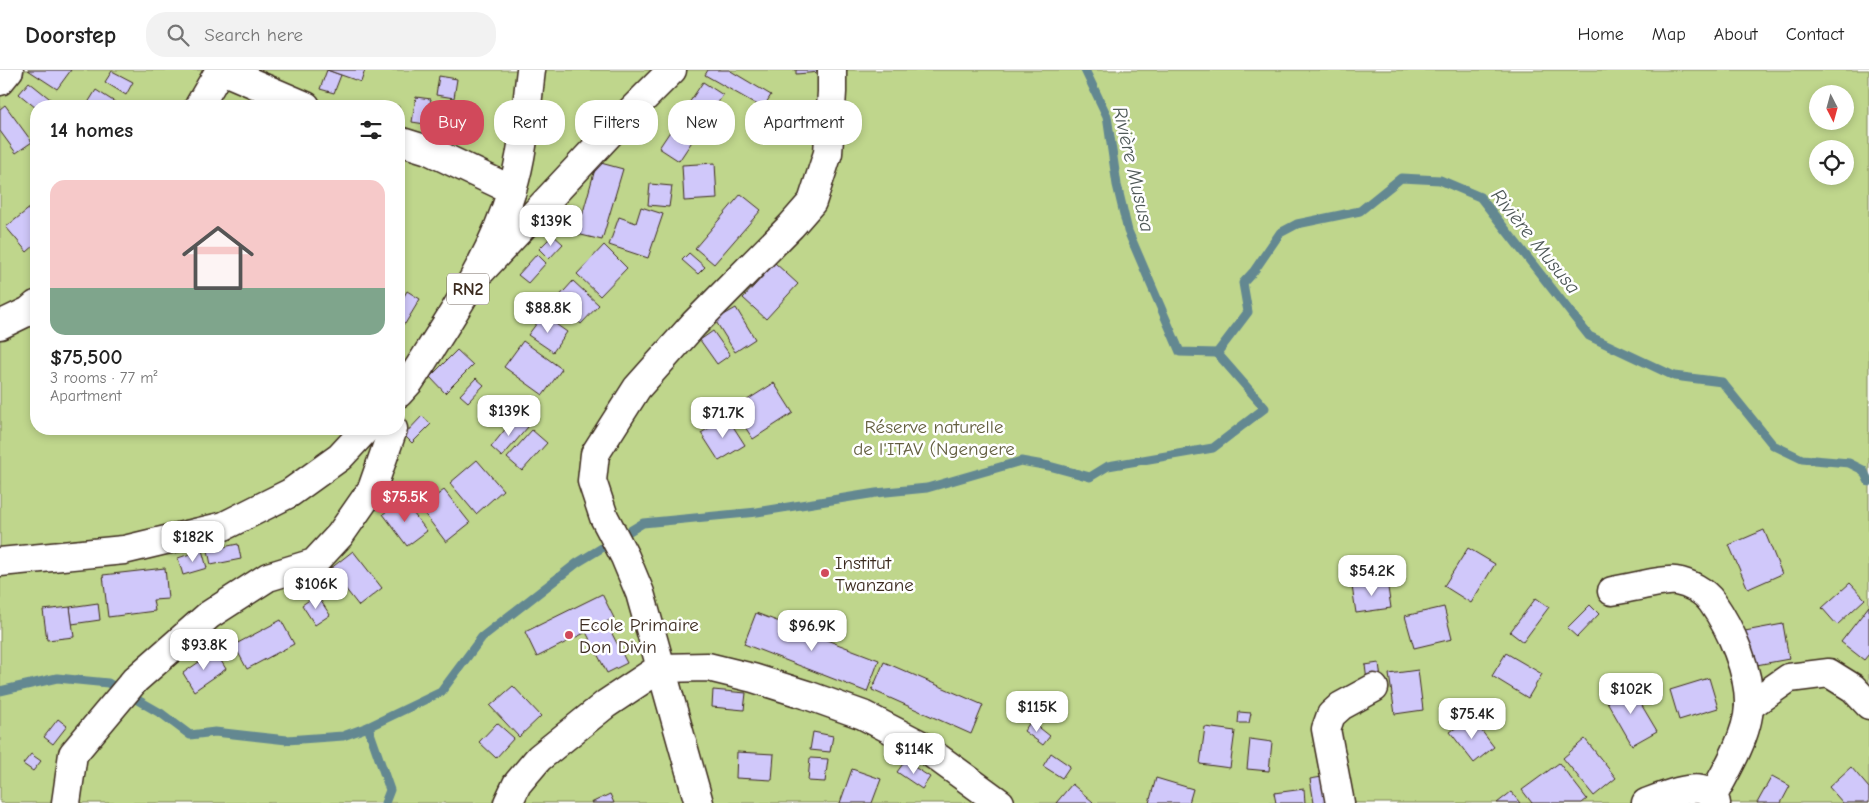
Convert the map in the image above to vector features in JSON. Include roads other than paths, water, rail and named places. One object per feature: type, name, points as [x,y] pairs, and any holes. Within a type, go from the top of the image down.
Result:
[{"type":"main road","points":[[0,81],[9,70]]},
{"type":"main road","points":[[203,100],[221,70],[292,100]]},
{"type":"main road","name":"RN2","points":[[405,385],[478,274],[498,228],[512,190],[520,156],[531,70]]},
{"type":"main road","points":[[478,274],[625,117],[672,70]]},
{"type":"main road","points":[[699,803],[640,593],[625,557],[604,516],[592,482],[595,454],[637,388],[694,324],[791,226],[812,202],[828,154],[832,70]]},
{"type":"main road","points":[[405,143],[428,150],[512,190]]},
{"type":"main road","points":[[0,325],[30,310]]},
{"type":"main road","points":[[0,562],[124,550],[224,526],[290,493],[340,457],[360,435]]},
{"type":"main road","points":[[66,803],[73,754],[135,680],[209,615],[268,577],[314,563],[340,536],[372,488],[391,435]]},
{"type":"main road","points":[[1612,592],[1675,581],[1695,587],[1711,601],[1734,642],[1746,678],[1749,706],[1745,725],[1731,763],[1714,800],[1705,791],[1694,789],[1646,803]]},
{"type":"main road","points":[[508,803],[517,784],[539,758],[606,704],[660,668],[708,667],[780,686],[863,715],[919,744],[1000,803]]},
{"type":"main road","points":[[1749,706],[1789,678],[1830,673],[1853,688],[1869,705]]},
{"type":"main road","points":[[1340,803],[1326,729],[1331,715],[1341,706],[1374,688]]},
{"type":"waterway","name":"Rivière Mususa","points":[[1085,70],[1107,116],[1117,185],[1128,231],[1180,352],[1217,353]]},
{"type":"waterway","name":"Rivière Mususa","points":[[1217,353],[1248,312],[1243,283],[1254,271],[1280,233],[1297,224],[1360,211],[1401,178],[1440,180],[1480,197],[1589,336],[1674,376],[1722,382],[1773,445],[1802,459],[1849,463],[1863,470],[1869,482]]},
{"type":"waterway","points":[[0,691],[57,678],[108,683],[162,714],[190,735],[215,732],[287,740],[343,736],[368,727],[441,692],[482,637],[577,563],[643,523],[757,512],[876,493],[927,488],[1021,461],[1090,477],[1108,466],[1213,448],[1265,408],[1217,353]]},
{"type":"waterway","points":[[368,727],[390,790],[385,803]]},
{"type":"place","name":"Institut Twanzane","points":[[825,573]]},
{"type":"place","name":"Ecole Primaire Don Divin","points":[[569,635]]},
{"type":"park label","name":"Réserve naturelle de l'ITAV (Ngengere","points":[[934,437]]}]
